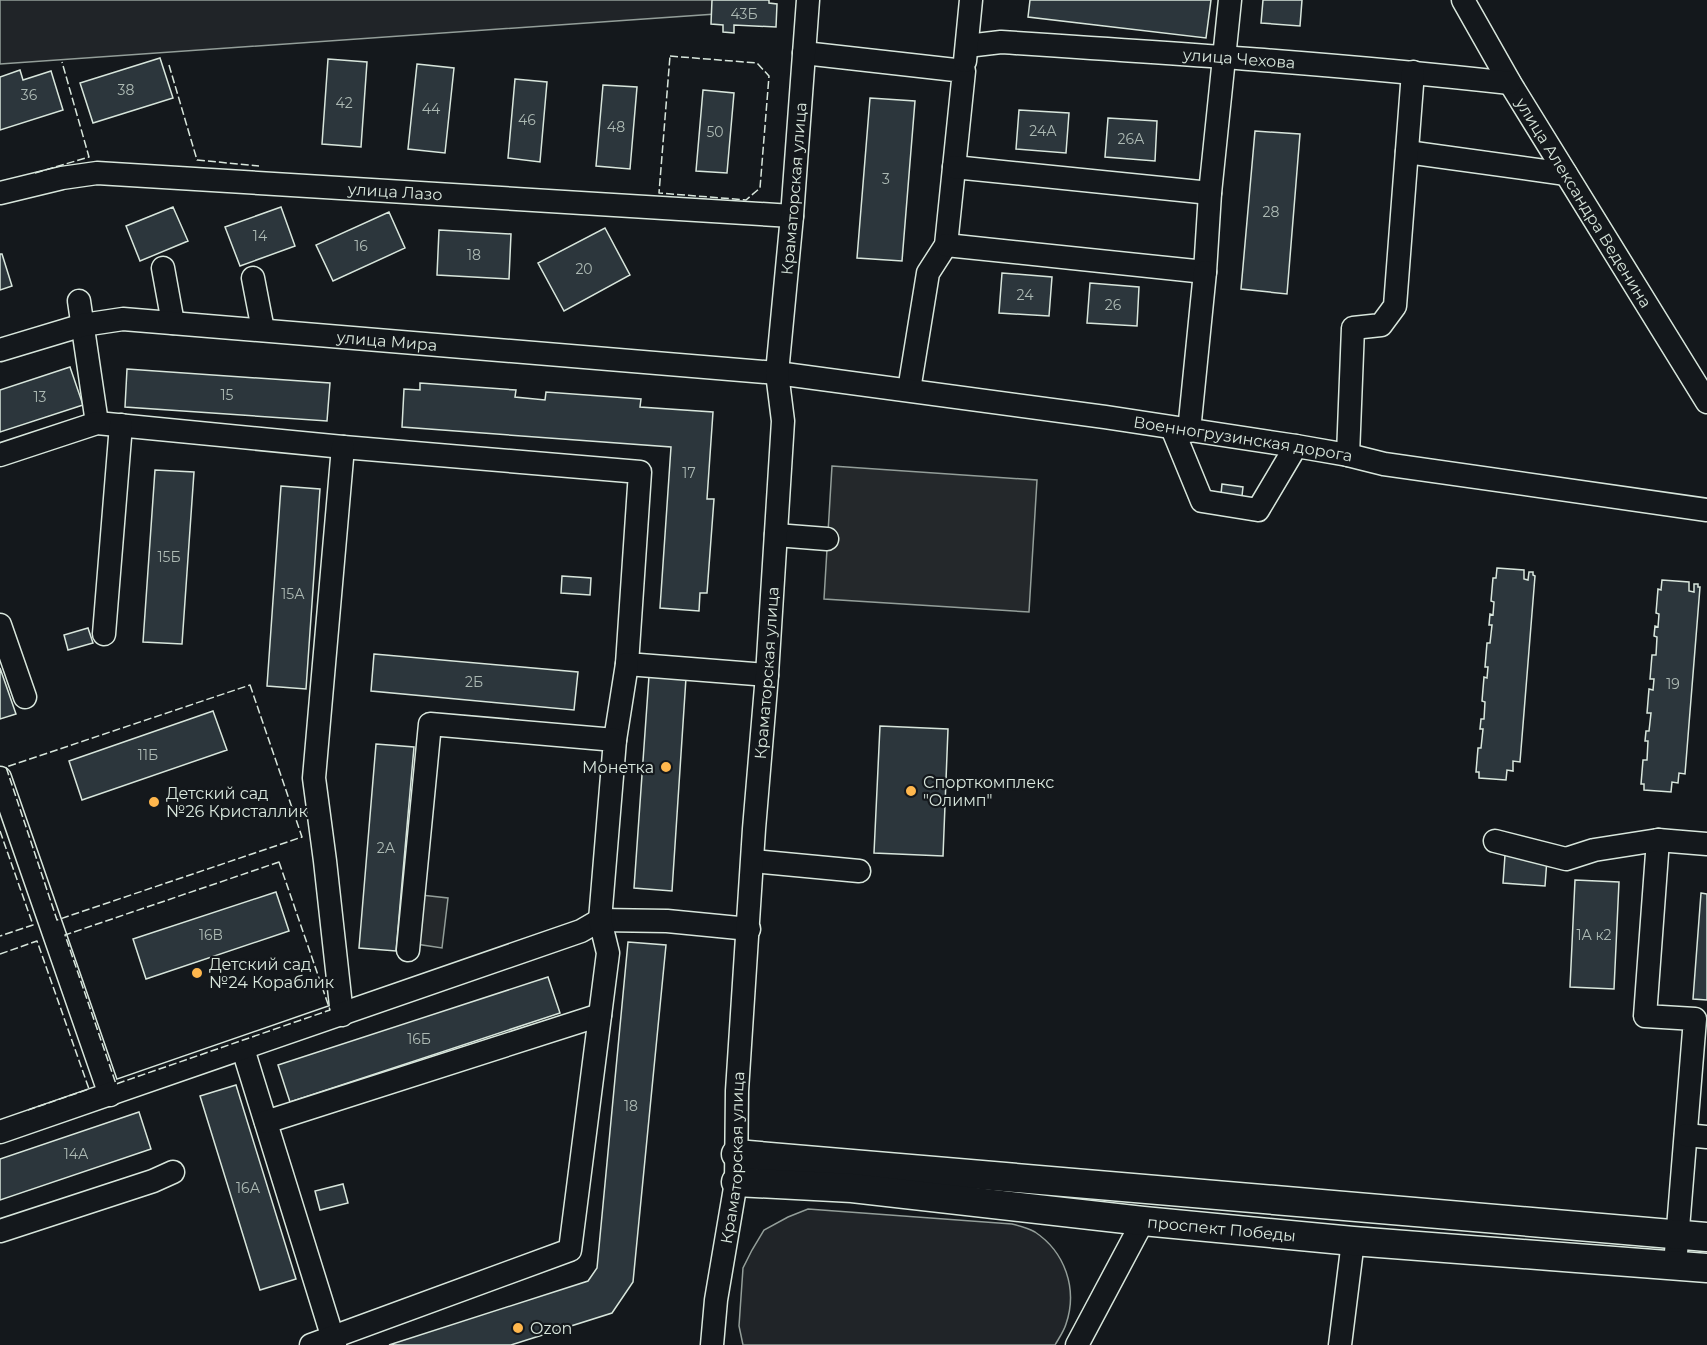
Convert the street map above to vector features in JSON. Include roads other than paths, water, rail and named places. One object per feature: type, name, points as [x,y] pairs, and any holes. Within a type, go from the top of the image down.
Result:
[{"type":"main road","points":[[736,1154],[1707,1237]]},
{"type":"main road","name":"проспект Победы","points":[[736,1182],[852,1188],[1143,1221],[1353,1241],[1707,1268]]},
{"type":"main road","points":[[1141,1190],[1143,1221]]},
{"type":"street","name":"Краматорская улица","points":[[712,1345],[716,1300],[736,1182],[736,1091],[783,422],[777,373],[792,216],[808,0]]},
{"type":"street","points":[[909,390],[928,273],[946,245],[972,0]]},
{"type":"street","points":[[1230,0],[1210,193],[1205,272],[1180,429],[1202,501],[1258,510],[1296,446]]},
{"type":"street","name":"улица Александра Веденина","points":[[1463,0],[1510,83],[1707,402]]},
{"type":"street","name":"улица Чехова","points":[[967,46],[1001,42],[1224,57],[1413,72],[1510,83]]},
{"type":"street","points":[[804,53],[964,71]]},
{"type":"street","points":[[1348,455],[1353,328],[1381,326],[1395,306],[1413,72]]},
{"type":"street","points":[[1407,152],[1566,174]]},
{"type":"street","points":[[954,167],[1210,193]]},
{"type":"street","name":"улица Лазо","points":[[0,193],[62,178],[97,173],[792,216]]},
{"type":"street","points":[[946,245],[1205,272]]},
{"type":"street","points":[[163,268],[173,323]]},
{"type":"street","points":[[253,278],[263,330]]},
{"type":"street","points":[[80,301],[98,423]]},
{"type":"street","name":"улица Мира","points":[[0,350],[83,325],[123,319],[732,367],[777,373]]},
{"type":"street","name":"Военногрузинская дорога","points":[[777,373],[1296,446],[1384,464],[1707,510]]},
{"type":"street","points":[[0,455],[98,423],[343,447],[640,472],[627,664],[615,740],[600,920],[608,953],[570,1250],[334,1341],[311,1345]]},
{"type":"street","points":[[104,634],[120,425]]},
{"type":"street","points":[[342,1015],[326,861],[314,778],[343,447]]},
{"type":"street","points":[[776,535],[827,539]]},
{"type":"street","points":[[0,625],[25,697]]},
{"type":"street","points":[[627,664],[767,675]]},
{"type":"street","points":[[408,950],[430,724],[615,740]]},
{"type":"street","points":[[0,778],[110,1095]]},
{"type":"street","points":[[1658,840],[1645,1016],[1701,1020],[1696,1136],[1678,1235],[1675,1265]]},
{"type":"street","points":[[1495,841],[1566,859],[1594,850],[1658,840],[1707,844]]},
{"type":"street","points":[[753,861],[859,871]]},
{"type":"street","points":[[0,1132],[581,931],[600,920],[668,921],[749,929]]},
{"type":"street","points":[[266,1122],[600,1015]]},
{"type":"street","points":[[243,1049],[334,1341]]},
{"type":"street","points":[[0,1231],[153,1181],[173,1172]]},
{"type":"street","points":[[1077,1345],[1143,1221]]},
{"type":"street","points":[[1340,1345],[1353,1241]]},
{"type":"place","name":"Монетка","points":[[666,767]]},
{"type":"place","name":"Спорткомплекс \"Олимп\"","points":[[911,791]]},
{"type":"place","name":"Детский сад №26 Кристаллик","points":[[154,802]]},
{"type":"place","name":"Детский сад №24 Кораблик","points":[[197,973]]},
{"type":"place","name":"Ozon","points":[[518,1328]]}]
